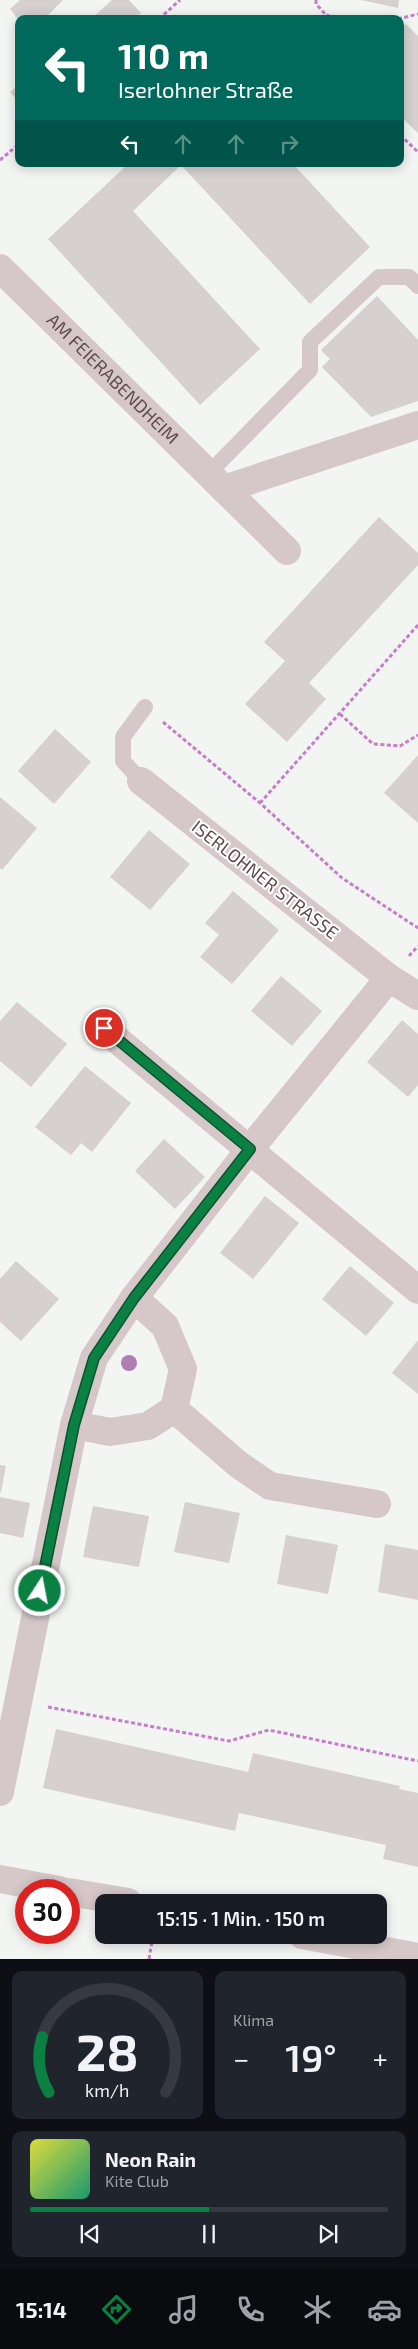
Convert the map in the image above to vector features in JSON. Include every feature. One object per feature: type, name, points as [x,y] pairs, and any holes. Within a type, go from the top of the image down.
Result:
[{"type":"street","name":"AM FEIERABENDHEIM","points":[[0,268],[287,551]]},
{"type":"street","points":[[216,482],[418,425]]},
{"type":"street","name":"ISERLOHNER STRASSE","points":[[141,781],[389,978],[418,996]]},
{"type":"street","points":[[0,1792],[74,1425],[94,1358],[134,1298],[250,1149],[389,978]]},
{"type":"street","points":[[104,1028],[418,1290]]},
{"type":"street","points":[[74,1425],[110,1432],[148,1426],[174,1410],[183,1369],[165,1326],[134,1298]]},
{"type":"street","points":[[174,1410],[239,1465],[270,1486],[376,1504]]},
{"type":"street","points":[[0,1879],[15,1882]]},
{"type":"street","points":[[80,1894],[95,1896]]},
{"type":"street","points":[[349,1944],[418,1957]]},
{"type":"lane","points":[[216,482],[310,370],[310,342],[379,277],[409,277],[418,286]]},
{"type":"lane","points":[[141,781],[123,761],[123,737],[146,707]]},
{"type":"path","points":[[163,15],[180,0]]},
{"type":"path","points":[[316,0],[316,4],[326,15]]},
{"type":"path","points":[[404,18],[418,14]]},
{"type":"path","points":[[404,139],[418,152]]},
{"type":"path","points":[[0,160],[15,147]]},
{"type":"path","points":[[260,803],[418,625]]},
{"type":"path","points":[[146,707],[260,803],[342,878],[418,928]]},
{"type":"path","points":[[340,714],[373,744],[400,746],[418,735]]},
{"type":"path","points":[[18,1701],[229,1741],[269,1730],[418,1761]]},
{"type":"path","points":[[149,1959],[152,1944]]},
{"type":"building","points":[[20,0],[63,0],[48,15],[15,15],[10,9]]},
{"type":"building","points":[[112,0],[129,0],[141,13],[139,15],[95,15]]},
{"type":"building","points":[[361,0],[399,0],[398,8]]},
{"type":"building","points":[[406,24],[418,36],[418,133],[404,120],[404,26]]},
{"type":"building","points":[[15,88],[15,98],[10,92]]},
{"type":"building","points":[[125,167],[179,167],[133,211],[260,349],[200,405],[48,239]]},
{"type":"building","points":[[183,167],[296,167],[370,247],[310,304]]},
{"type":"building","points":[[377,296],[418,340],[418,401],[371,417],[322,367],[330,359],[321,350]]},
{"type":"building","points":[[379,517],[418,553],[418,565],[309,683],[326,699],[287,742],[245,704],[285,661],[264,642]]},
{"type":"building","points":[[55,729],[91,762],[54,804],[18,771]]},
{"type":"building","points":[[418,755],[418,823],[384,793]]},
{"type":"building","points":[[0,797],[37,828],[2,870],[0,868]]},
{"type":"building","points":[[149,830],[190,864],[150,910],[110,877]]},
{"type":"building","points":[[233,891],[279,930],[232,984],[200,957],[219,935],[205,923]]},
{"type":"building","points":[[281,976],[322,1011],[292,1046],[251,1011]]},
{"type":"building","points":[[17,1002],[67,1044],[31,1087],[0,1061],[0,1021]]},
{"type":"building","points":[[402,1020],[418,1034],[418,1085],[408,1097],[367,1062]]},
{"type":"building","points":[[85,1066],[131,1103],[92,1152],[81,1143],[71,1155],[35,1127]]},
{"type":"building","points":[[164,1139],[205,1177],[175,1209],[135,1171]]},
{"type":"building","points":[[265,1196],[299,1223],[253,1279],[220,1253]]},
{"type":"building","points":[[16,1261],[59,1299],[21,1341],[0,1322],[0,1279]]},
{"type":"building","points":[[350,1266],[394,1303],[366,1336],[322,1299]]},
{"type":"building","points":[[418,1340],[418,1394],[392,1373]]},
{"type":"building","points":[[0,1465],[6,1466],[1,1492],[0,1492]]},
{"type":"building","points":[[0,1497],[30,1503],[23,1538],[0,1533]]},
{"type":"building","points":[[185,1502],[240,1513],[229,1563],[174,1552]]},
{"type":"building","points":[[93,1506],[149,1516],[139,1567],[83,1557]]},
{"type":"building","points":[[286,1535],[338,1545],[328,1594],[277,1584]]},
{"type":"building","points":[[385,1544],[418,1550],[418,1600],[378,1592]]},
{"type":"building","points":[[56,1729],[248,1772],[253,1753],[400,1786],[399,1789],[418,1793],[418,1867],[383,1859],[386,1845],[239,1813],[235,1831],[43,1788]]},
{"type":"route","points":[[40,1591],[74,1425],[94,1358],[134,1298],[250,1149],[104,1028]]}]
